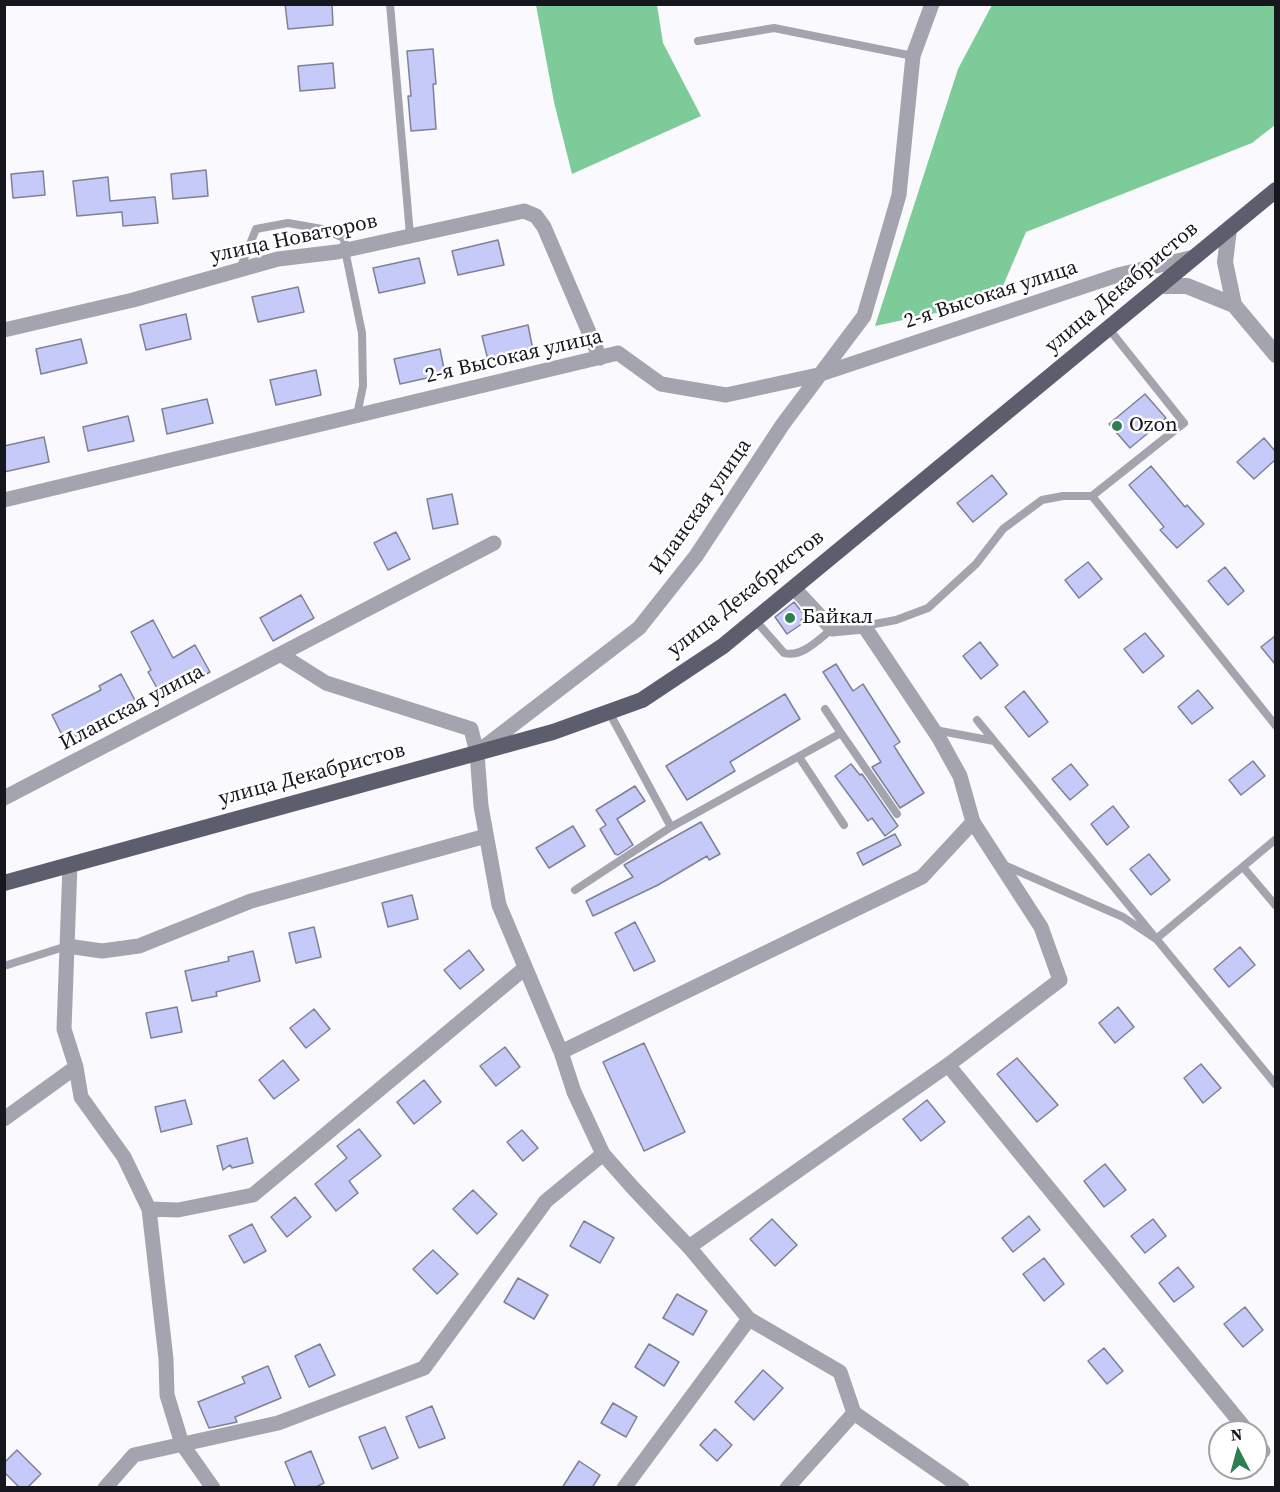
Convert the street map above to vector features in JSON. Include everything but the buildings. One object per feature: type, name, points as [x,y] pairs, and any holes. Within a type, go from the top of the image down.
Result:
[{"type":"main road","name":"улица Декабристов","points":[[4,883],[553,732],[642,700],[723,646],[1275,190]]},
{"type":"street","name":"Иланская улица","points":[[477,753],[639,628],[696,556],[818,375],[864,316],[899,195],[913,56],[932,4]]},
{"type":"street","name":"улица Новаторов","points":[[4,330],[133,300],[278,259],[345,250],[524,210],[536,216],[544,227],[600,358]]},
{"type":"street","points":[[1229,229],[1225,262],[1234,305],[1275,355]]},
{"type":"street","name":"2-я Высокая улица","points":[[4,500],[618,353],[661,384],[726,395],[818,375],[1118,275],[1194,257]]},
{"type":"street","points":[[1160,286],[1187,286],[1234,305]]},
{"type":"street","name":"Иланская улица","points":[[4,798],[494,543]]},
{"type":"street","points":[[689,1247],[948,1065],[1060,980],[1041,927],[973,822],[960,776],[934,729],[864,626],[832,629],[794,588]]},
{"type":"street","points":[[280,654],[326,683],[471,729],[477,753],[481,806],[499,905],[561,1052],[574,1092],[603,1154],[689,1247],[749,1319],[840,1372],[854,1413],[962,1488]]},
{"type":"street","points":[[561,1052],[922,877],[973,822]]},
{"type":"street","points":[[67,946],[102,951],[139,946],[251,901],[486,836]]},
{"type":"street","points":[[70,865],[63,1029],[76,1067],[81,1097],[124,1157],[149,1209],[166,1359],[166,1395],[182,1444],[213,1488]]},
{"type":"street","points":[[149,1209],[178,1210],[253,1195],[525,968]]},
{"type":"street","points":[[948,1065],[1238,1420]]},
{"type":"street","points":[[4,1119],[76,1067]]},
{"type":"street","points":[[105,1488],[134,1455],[278,1423],[424,1368],[546,1201],[603,1154]]},
{"type":"street","points":[[624,1488],[749,1319]]},
{"type":"street","points":[[787,1488],[854,1413]]},
{"type":"lane","points":[[390,4],[410,235]]},
{"type":"lane","points":[[698,41],[774,28],[913,56]]},
{"type":"lane","points":[[240,269],[256,229],[288,223],[322,229],[344,238],[362,333],[363,386],[357,416]]},
{"type":"lane","points":[[864,626],[896,620],[928,608],[976,564],[1003,529],[1042,500],[1064,496],[1092,496],[1184,423],[1109,329]]},
{"type":"lane","points":[[1092,496],[1275,726]]},
{"type":"lane","points":[[755,620],[784,653],[791,655],[800,653],[832,629]]},
{"type":"lane","points":[[825,709],[897,814]]},
{"type":"lane","points":[[609,711],[671,827]]},
{"type":"lane","points":[[976,720],[1275,1085]]},
{"type":"lane","points":[[934,729],[994,741]]},
{"type":"lane","points":[[575,890],[671,827],[842,733]]},
{"type":"lane","points":[[799,757],[844,825]]},
{"type":"lane","points":[[1156,939],[1275,839]]},
{"type":"lane","points":[[1000,863],[1123,917],[1156,939]]},
{"type":"lane","points":[[1243,867],[1275,906]]},
{"type":"lane","points":[[4,966],[67,946]]},
{"type":"green space","points":[[536,5],[657,5],[663,43],[701,116],[572,174],[554,102]]},
{"type":"green space","points":[[992,5],[1275,5],[1275,125],[1252,143],[1026,232],[997,300],[875,326],[958,69]]},
{"type":"place","name":"Ozon","points":[[1117,426]]},
{"type":"place","name":"Байкал","points":[[790,618]]}]
